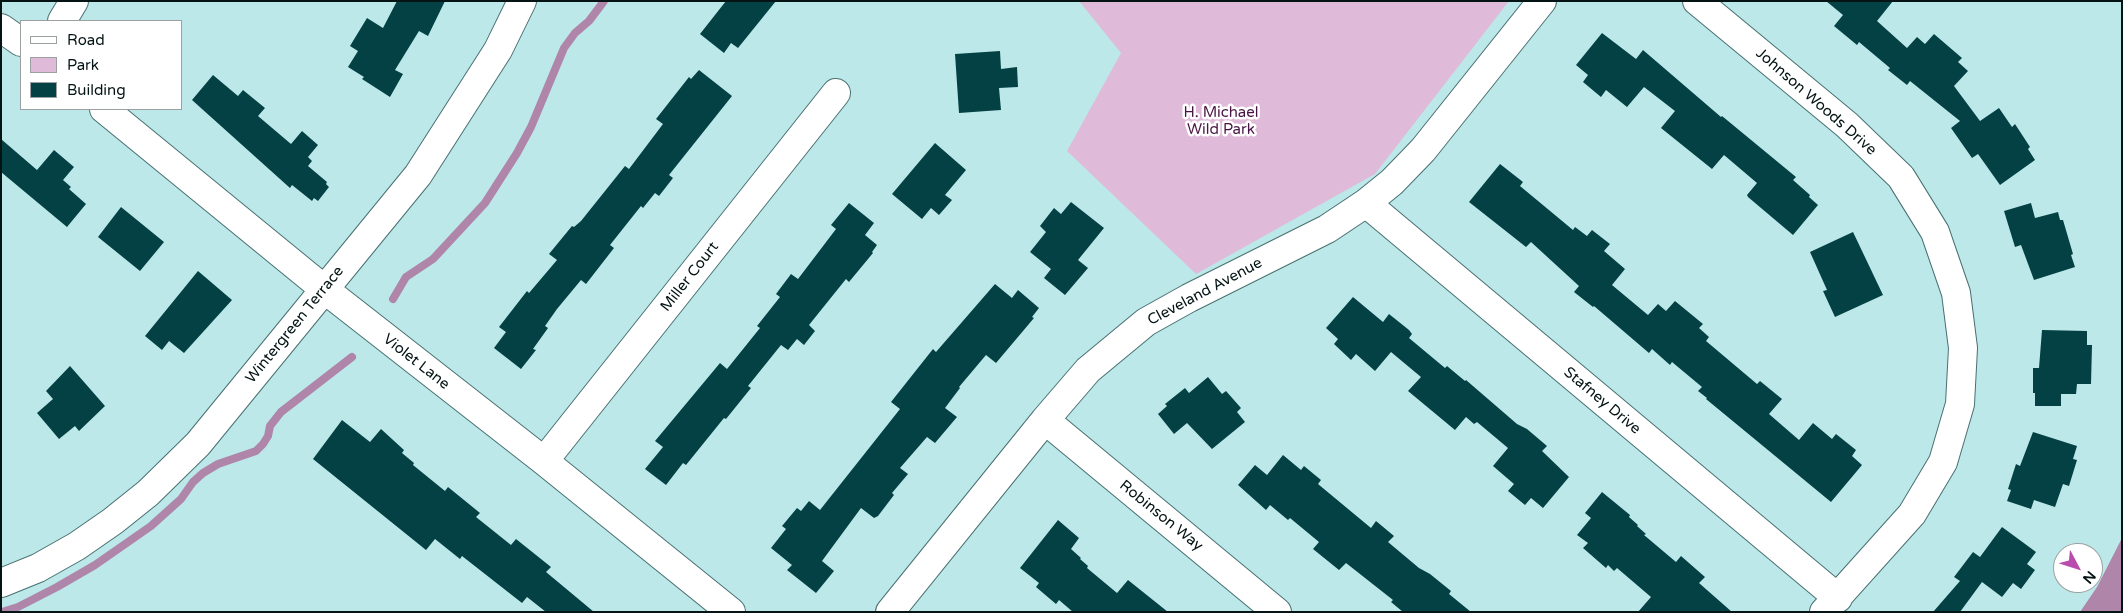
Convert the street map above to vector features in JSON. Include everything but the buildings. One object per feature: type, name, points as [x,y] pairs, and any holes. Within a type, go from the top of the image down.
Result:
[{"type":"street","points":[[63,20],[74,1]]},
{"type":"street","name":"Wintergreen Terrace","points":[[1,583],[38,568],[77,546],[113,521],[155,487],[198,444],[418,175],[498,50],[522,1]]},
{"type":"street","name":"Cleveland Avenue","points":[[890,612],[1045,420],[1088,370],[1146,322],[1189,298],[1327,229],[1366,203],[1392,182],[1423,150],[1542,1]]},
{"type":"street","name":"Johnson Woods Drive","points":[[1697,1],[1847,125],[1901,177],[1935,232],[1956,293],[1963,348],[1960,404],[1943,462],[1912,514],[1831,605]]},
{"type":"street","points":[[1,28],[20,41]]},
{"type":"street","name":"Miller Court","points":[[544,461],[836,93]]},
{"type":"street","name":"Violet Lane","points":[[105,110],[324,289],[544,461],[731,612]]},
{"type":"street","name":"Stafney Drive","points":[[1366,203],[1831,605]]},
{"type":"street","name":"Robinson Way","points":[[1045,420],[1277,612]]},
{"type":"green space","name":"H. Michael Wild Park","points":[[1079,1],[1509,1],[1375,174],[1196,274],[1067,151],[1121,53]]},
{"type":"shaded area","points":[[2122,538],[2122,612],[2080,612],[2093,593],[2103,593],[2103,575]]},
{"type":"waterway","points":[[393,299],[406,277],[433,259],[485,203],[531,127],[564,48],[575,33],[589,21],[604,1]]},
{"type":"waterway","points":[[2,612],[18,607],[95,565],[151,526],[181,499],[193,482],[203,473],[218,464],[256,451],[263,444],[268,436],[270,426],[281,412],[352,357]]}]
